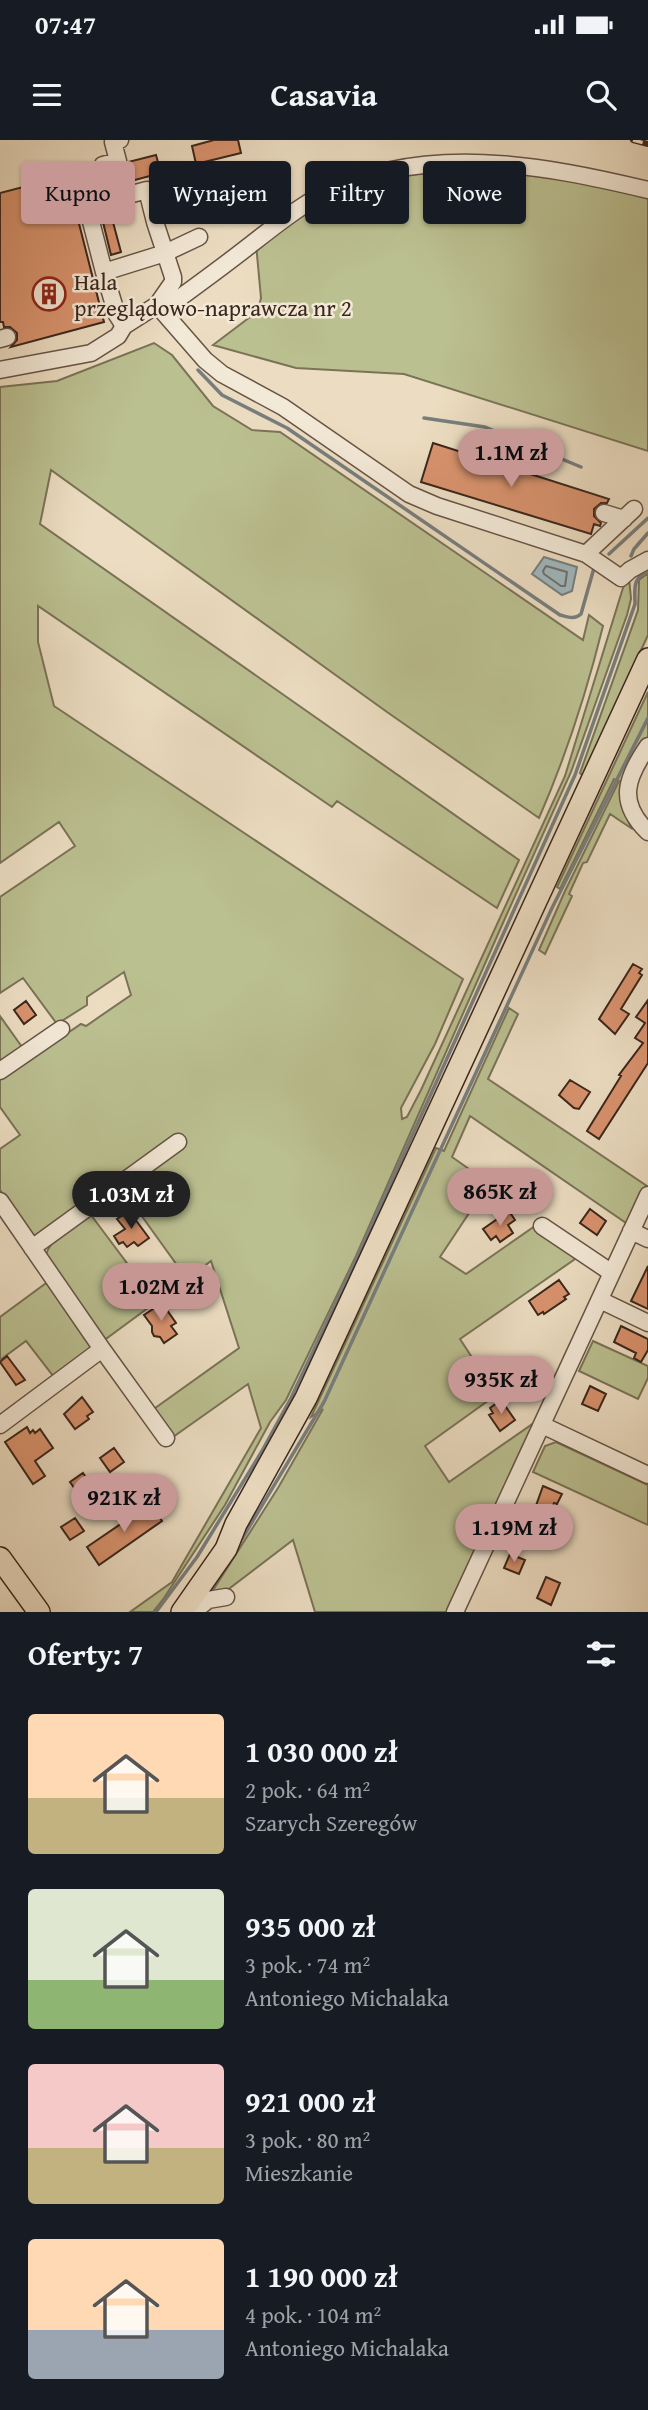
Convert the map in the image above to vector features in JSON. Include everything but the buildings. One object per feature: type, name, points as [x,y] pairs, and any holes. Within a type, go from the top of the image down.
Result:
[{"type":"main road","points":[[182,1612],[226,1549],[236,1524],[306,1398],[648,659]]},
{"type":"main road","points":[[170,1612],[217,1545],[236,1524]]},
{"type":"main road","points":[[0,1558],[33,1610]]},
{"type":"street","points":[[118,161],[113,142],[120,140]]},
{"type":"street","points":[[0,370],[91,353],[118,336],[124,326],[160,307],[323,194],[369,176],[409,167],[452,162],[502,165],[584,176],[648,190]]},
{"type":"street","points":[[135,189],[146,185],[173,282],[160,307]]},
{"type":"street","points":[[88,224],[89,236],[104,272],[117,316],[124,326]]},
{"type":"street","points":[[104,272],[164,253],[199,237]]},
{"type":"street","points":[[160,307],[205,360],[222,374],[283,407],[409,494],[549,549],[586,554],[621,579],[630,570],[648,560]]},
{"type":"street","points":[[586,554],[629,514],[604,513]]},
{"type":"street","points":[[648,746],[632,769],[628,785],[629,804],[636,821],[648,832]]},
{"type":"street","points":[[0,1071],[61,1029]]},
{"type":"street","points":[[32,1248],[178,1142]]},
{"type":"street","points":[[455,1612],[648,1195]]},
{"type":"street","points":[[0,1200],[166,1438]]},
{"type":"street","points":[[542,1226],[612,1273]]},
{"type":"street","points":[[631,1231],[648,1239]]},
{"type":"street","points":[[600,1300],[648,1322]]},
{"type":"street","points":[[0,1424],[102,1349]]},
{"type":"street","points":[[542,1425],[648,1475]]},
{"type":"street","points":[[193,1612],[208,1600],[226,1597]]},
{"type":"green space","points":[[423,173],[423,224],[526,224],[526,174],[648,193],[648,451],[404,374],[296,368],[213,345],[258,311],[261,298],[256,244],[291,224],[305,212],[305,224],[409,224],[409,175]]},
{"type":"green space","points":[[154,343],[172,355],[213,406],[252,430],[280,432],[583,640],[589,615],[603,626],[575,723],[539,818],[51,470],[40,524],[519,860],[497,908],[337,801],[332,807],[38,606],[38,642],[54,706],[463,979],[435,1044],[401,1108],[402,1119],[407,1117],[421,1090],[565,776],[622,591],[629,578],[631,599],[571,772],[356,1256],[286,1400],[270,1422],[225,1505],[164,1598],[153,1612],[130,1612],[172,1582],[261,1428],[248,1384],[170,1439],[151,1411],[239,1348],[211,1261],[187,1279],[123,1190],[41,1236],[32,1235],[0,1190],[0,1149],[20,1135],[0,1107],[0,1079],[81,1024],[86,1026],[131,995],[124,972],[87,997],[87,1005],[57,1024],[23,978],[0,993],[0,897],[75,846],[59,822],[0,863],[0,387],[57,381]]},
{"type":"green space","points":[[648,573],[648,635],[583,776],[580,773],[638,610],[639,580]]},
{"type":"green space","points":[[648,692],[648,739],[623,806],[631,828],[610,814],[587,862],[583,863],[569,894],[572,896],[545,954],[539,950],[619,781],[614,779],[560,889],[557,887]]},
{"type":"green space","points":[[509,1008],[518,1014],[488,1079],[647,1186],[629,1225],[470,1116],[452,1157],[489,1183],[440,1257],[466,1274],[535,1226],[578,1257],[460,1339],[492,1388],[525,1365],[531,1370],[425,1446],[449,1482],[541,1418],[450,1612],[315,1612],[293,1540],[226,1591],[210,1595],[278,1488],[323,1409],[311,1417],[436,1148],[444,1151]]},
{"type":"green space","points":[[0,1016],[22,1047],[0,1063]]},
{"type":"green space","points":[[91,1215],[156,1302],[103,1341],[45,1261],[50,1246],[56,1240]]},
{"type":"green space","points":[[49,1281],[92,1344],[90,1350],[54,1377],[26,1341],[0,1360],[0,1317]]},
{"type":"green space","points":[[593,1341],[648,1366],[648,1378],[638,1399],[579,1371]]},
{"type":"green space","points":[[556,1442],[648,1485],[648,1525],[533,1472],[545,1446]]},
{"type":"water","points":[[544,557],[577,567],[572,591],[562,595],[532,574]]},
{"type":"waterway","points":[[198,370],[222,395],[287,428],[560,615],[573,617],[581,614],[594,568]]},
{"type":"waterway","points":[[424,418],[485,427],[581,467]]},
{"type":"waterway","points":[[609,554],[648,518]]},
{"type":"waterway","points":[[631,556],[648,533]]},
{"type":"waterway","points":[[156,1612],[197,1557],[262,1451],[291,1398],[351,1271],[575,775],[635,604],[636,584],[639,577],[648,570]]},
{"type":"waterway","points":[[239,1544],[324,1402],[552,908],[648,718]]},
{"type":"waterway","points":[[211,1590],[217,1580]]},
{"type":"railway","points":[[633,140],[648,144]]},
{"type":"place","name":"Hala przeglądowo-naprawcza nr 2","points":[[49,294]]}]
